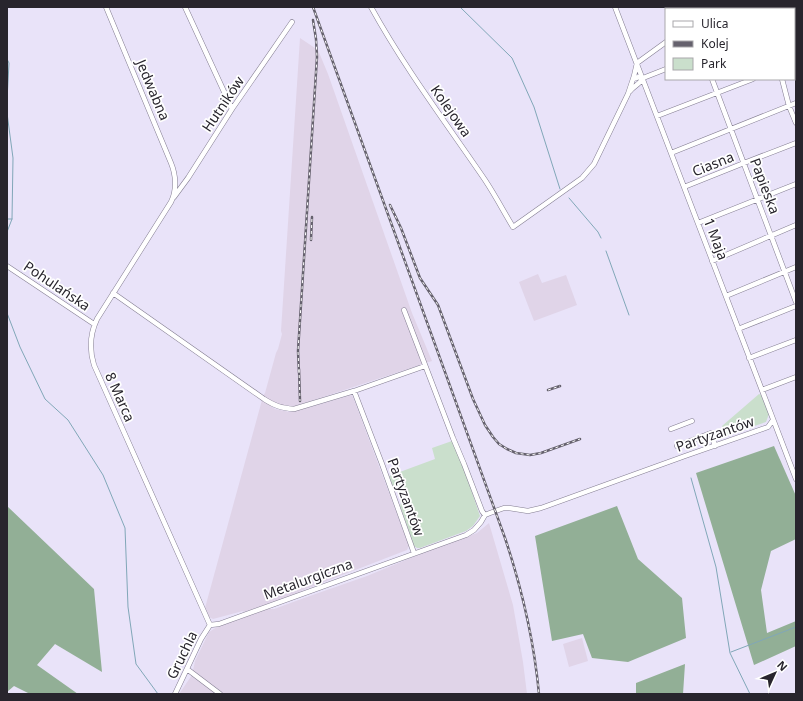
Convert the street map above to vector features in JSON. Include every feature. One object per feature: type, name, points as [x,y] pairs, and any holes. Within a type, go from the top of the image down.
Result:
[{"type":"street","name":"Jedwabna","points":[[106,7],[171,163],[174,172],[175,184]]},
{"type":"street","points":[[185,7],[232,109]]},
{"type":"street","name":"Kolejowa","points":[[370,7],[411,73],[486,181],[513,227],[582,178],[588,172],[594,164],[628,94]]},
{"type":"street","name":"1 Maja","points":[[615,7],[796,479]]},
{"type":"street","name":"Hutników","points":[[172,199],[188,178],[232,109],[292,22]]},
{"type":"street","points":[[628,94],[637,63],[665,43]]},
{"type":"street","points":[[633,79],[638,77],[643,78],[665,70]]},
{"type":"street","points":[[628,94],[641,82],[643,78]]},
{"type":"street","name":"Papieska","points":[[712,80],[796,302]]},
{"type":"street","points":[[657,116],[750,80]]},
{"type":"street","points":[[782,80],[789,106],[796,123]]},
{"type":"street","points":[[671,153],[796,103]]},
{"type":"street","name":"Ciasna","points":[[684,187],[796,143]]},
{"type":"street","name":"8 Marca","points":[[175,184],[172,199],[99,314],[94,324],[90,346],[94,365],[210,625]]},
{"type":"street","points":[[698,223],[796,184]]},
{"type":"street","points":[[712,261],[796,225]]},
{"type":"street","name":"Pohulańska","points":[[7,266],[94,324]]},
{"type":"street","points":[[726,296],[796,267]]},
{"type":"street","points":[[113,293],[274,406],[285,409],[294,409],[354,391],[425,366]]},
{"type":"street","points":[[738,329],[796,306]]},
{"type":"street","points":[[404,310],[452,438],[485,515]]},
{"type":"street","points":[[749,358],[796,340]]},
{"type":"street","points":[[762,390],[796,377]]},
{"type":"street","name":"Partyzantów","points":[[354,391],[414,553],[466,535],[474,530],[485,515],[504,508],[528,511],[540,508],[768,427],[773,420]]},
{"type":"street","points":[[671,429],[692,421]]},
{"type":"street","points":[[677,446],[711,433],[715,446]]},
{"type":"street","name":"Metalurgiczna","points":[[210,625],[219,624],[414,553]]},
{"type":"street","name":"Gruchla","points":[[175,694],[201,639],[210,625]]},
{"type":"street","points":[[187,669],[220,694]]},
{"type":"shaded area","points":[[300,38],[318,50],[328,74],[412,313],[432,361],[305,403],[295,406],[283,406],[270,401],[263,396],[282,334]]},
{"type":"shaded area","points":[[538,274],[542,283],[566,275],[577,305],[534,321],[519,282]]},
{"type":"shaded area","points":[[351,395],[409,546],[407,550],[301,591],[295,595],[244,612],[213,619],[209,617],[205,608],[262,400],[275,409],[290,412]]},
{"type":"shaded area","points":[[489,523],[513,605],[527,694],[179,694],[192,675],[195,661],[209,632],[220,625],[266,609],[274,609],[367,576],[425,552],[477,533]]},
{"type":"shaded area","points":[[582,638],[588,661],[569,667],[563,644]]},
{"type":"green space","points":[[759,394],[761,395],[769,414],[766,422],[725,436],[722,426]]},
{"type":"green space","points":[[452,441],[463,465],[480,516],[473,526],[466,531],[417,548],[414,546],[400,506],[400,495],[394,490],[389,476],[435,459],[432,448]]},
{"type":"green space","points":[[774,446],[796,496],[796,539],[771,551],[761,590],[767,633],[796,621],[796,646],[754,665],[696,473]]},
{"type":"green space","points":[[7,506],[94,589],[102,672],[55,644],[37,665],[78,694],[30,694],[14,686],[7,692]]},
{"type":"green space","points":[[617,506],[638,559],[682,598],[686,638],[628,662],[592,658],[583,634],[552,641],[535,536]]},
{"type":"green space","points":[[685,664],[683,694],[636,694],[636,683]]},
{"type":"waterway","points":[[460,7],[512,58],[534,107],[560,189]]},
{"type":"waterway","points":[[7,59],[9,63],[7,100]]},
{"type":"waterway","points":[[7,113],[13,158],[12,219],[7,232]]},
{"type":"waterway","points":[[569,198],[598,232],[601,238]]},
{"type":"waterway","points":[[7,219],[12,219]]},
{"type":"waterway","points":[[606,251],[629,315]]},
{"type":"waterway","points":[[7,313],[20,347],[45,399],[68,420],[103,475],[125,528],[128,607],[136,664],[158,694]]},
{"type":"waterway","points":[[691,478],[716,567],[730,653],[750,694]]},
{"type":"waterway","points":[[731,652],[796,627]]},
{"type":"railway","points":[[313,7],[505,538],[517,576],[526,615],[534,654],[539,694]]},
{"type":"railway","points":[[299,373],[298,351],[317,57],[313,20]]},
{"type":"railway","points":[[390,205],[401,228],[420,278],[438,305],[473,399],[485,425],[493,437],[499,444],[507,449],[516,453],[530,455],[541,453],[580,439]]},
{"type":"railway","points":[[311,240],[312,217]]},
{"type":"railway","points":[[299,369],[300,401]]},
{"type":"railway","points":[[548,390],[560,386]]}]
